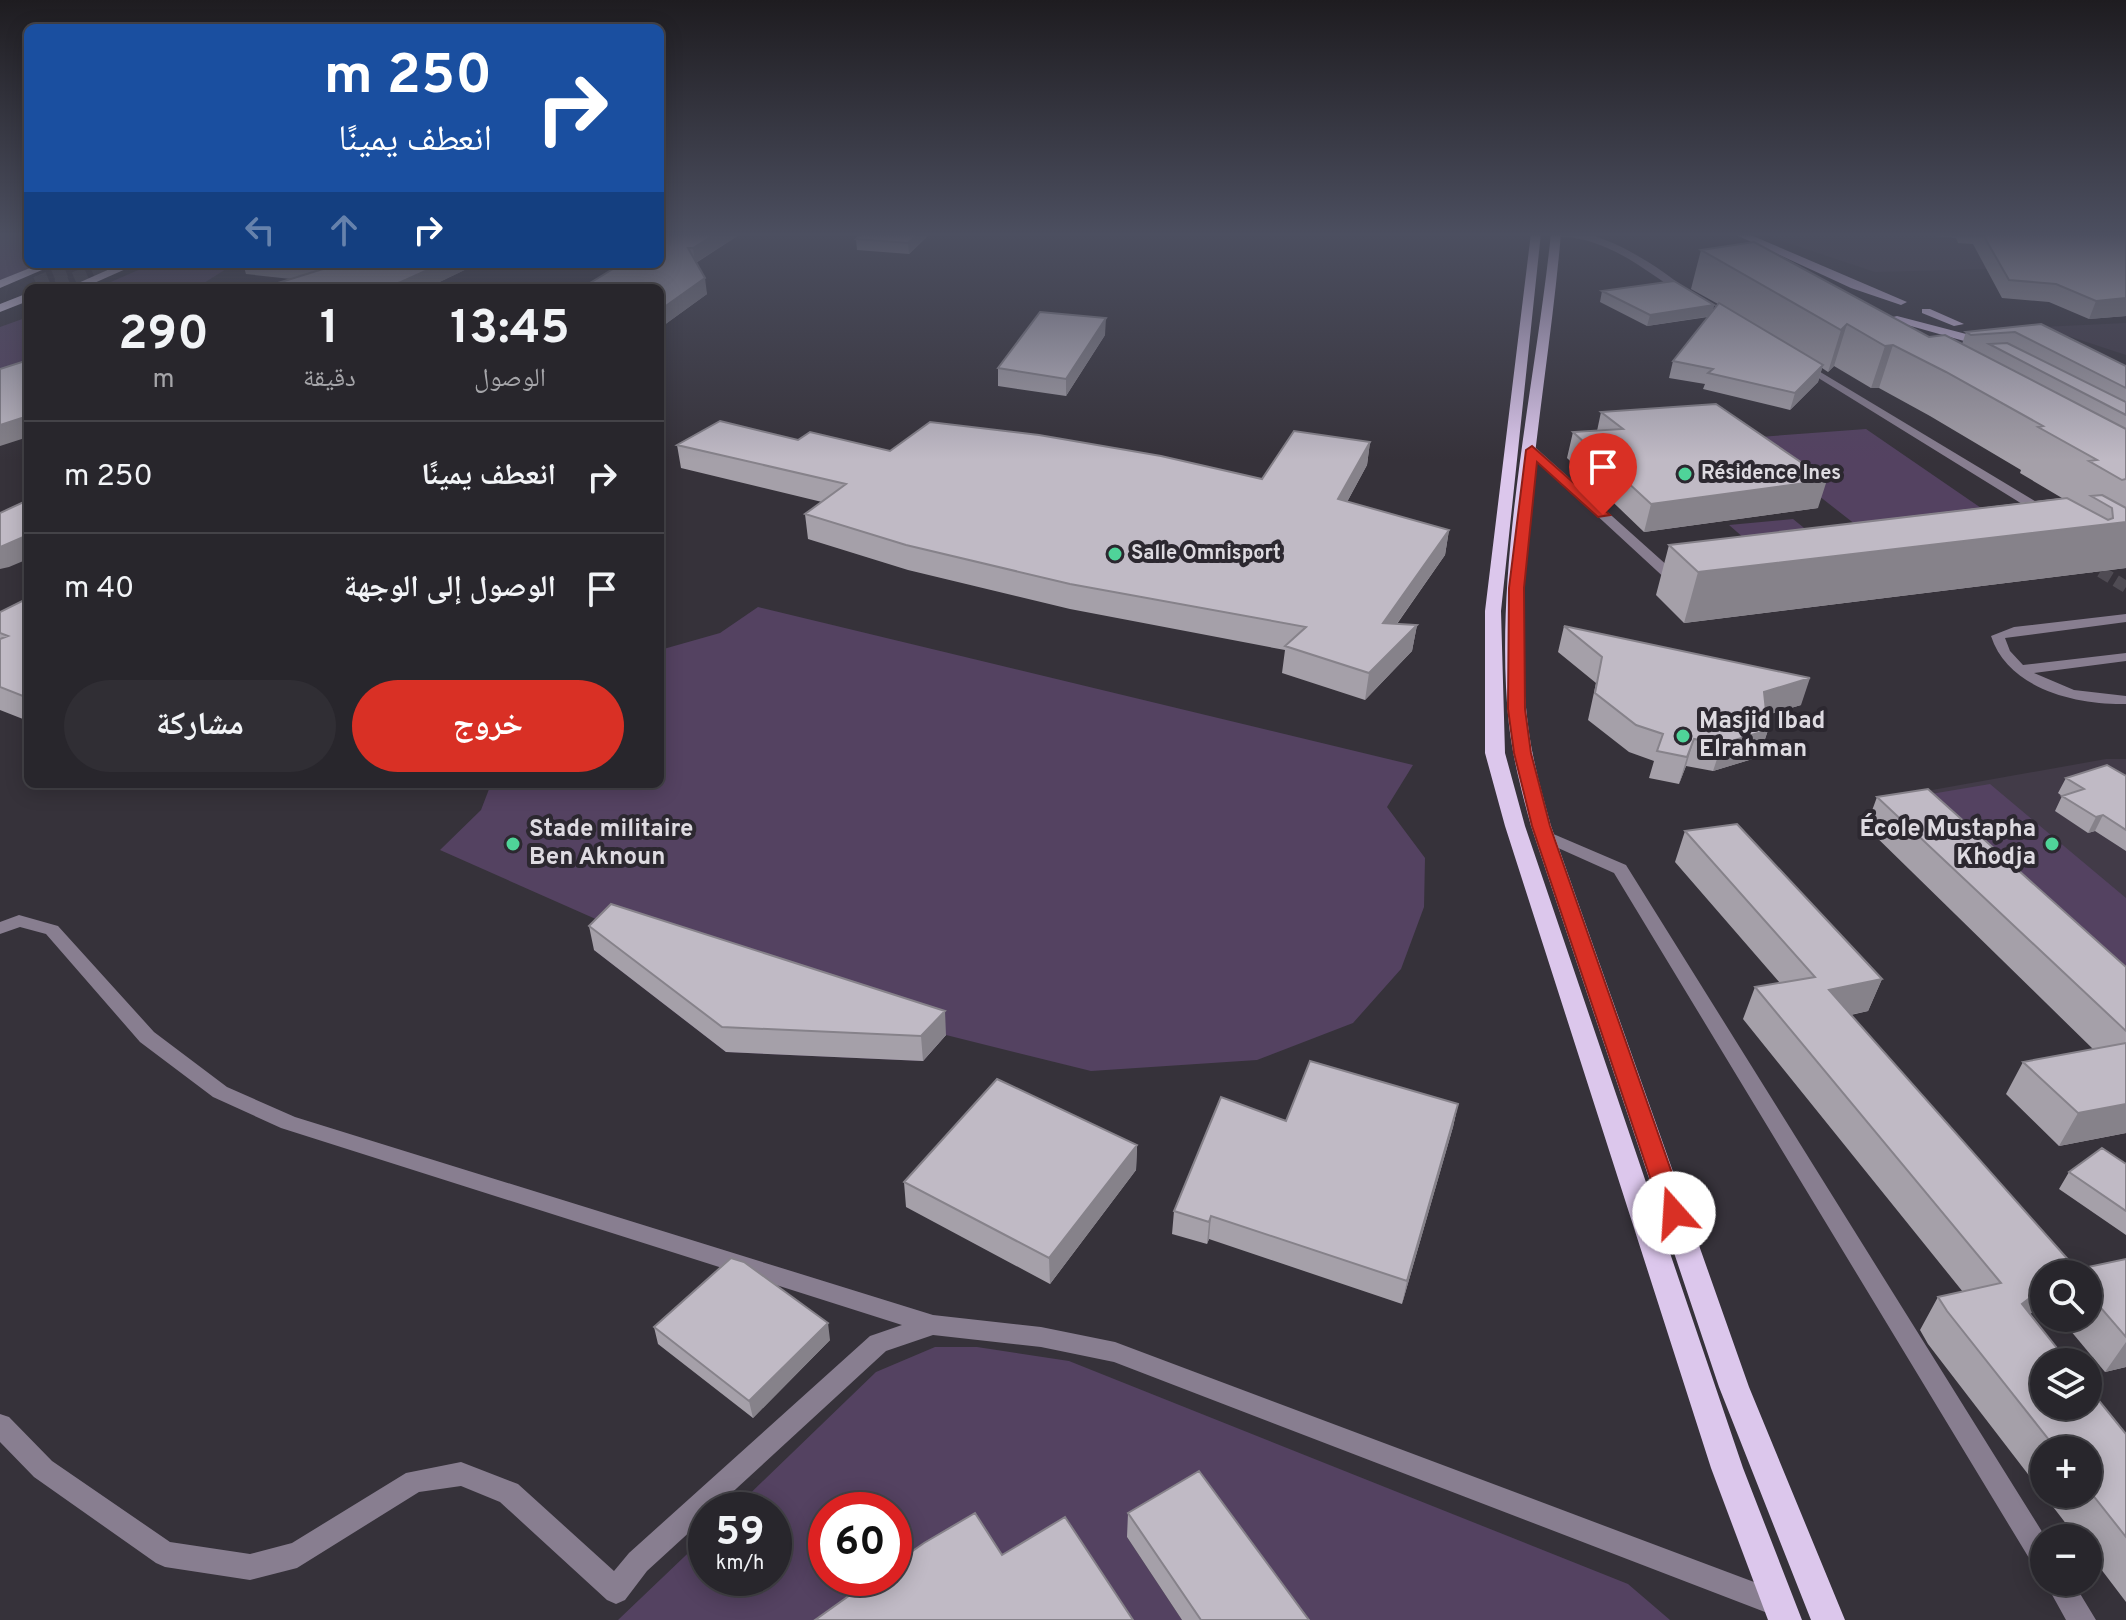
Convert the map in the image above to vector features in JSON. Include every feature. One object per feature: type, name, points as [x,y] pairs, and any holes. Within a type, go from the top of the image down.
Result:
[{"type":"highway","points":[[0,316],[21,309]]},
{"type":"main road","points":[[1540,309],[1493,611],[1495,753],[1515,826],[1722,1453],[1781,1612]]},
{"type":"main road","points":[[1544,309],[1517,588],[1517,709],[1522,753],[1544,835],[1734,1387],[1762,1464],[1828,1620]]},
{"type":"main road","points":[[1919,309],[2002,345]]},
{"type":"main road","points":[[1897,319],[1923,319],[1927,317],[1926,311]]},
{"type":"main road","points":[[1881,316],[2002,345]]},
{"type":"street","points":[[1914,335],[2002,345]]},
{"type":"street","points":[[1789,356],[2056,519]]},
{"type":"street","points":[[1532,450],[1674,579]]},
{"type":"street","points":[[2126,618],[2014,631],[1998,636],[1999,647],[2019,671],[2058,690],[2088,699],[2126,700]]},
{"type":"street","points":[[2019,671],[2126,657]]},
{"type":"street","points":[[1544,835],[1620,869],[2030,1536]]},
{"type":"street","points":[[0,928],[19,921],[52,930],[147,1037],[220,1092],[288,1123],[933,1325],[1041,1337],[1115,1352],[1781,1612]]},
{"type":"street","points":[[0,1425],[43,1469],[165,1554],[250,1567],[297,1555],[415,1481],[461,1474],[509,1493],[616,1591],[638,1562],[878,1343],[933,1325]]},
{"type":"street","points":[[2067,1596],[2082,1620]]},
{"type":"shaded area","points":[[24,318],[24,368],[0,375],[0,327]]},
{"type":"shaded area","points":[[2126,323],[2126,355],[2041,327]]},
{"type":"shaded area","points":[[1866,429],[2000,521],[1865,532],[1745,438]]},
{"type":"shaded area","points":[[1793,519],[1850,565],[1783,572],[1729,525]]},
{"type":"shaded area","points":[[758,607],[1413,765],[1387,807],[1425,858],[1424,907],[1401,969],[1353,1023],[1257,1060],[1091,1071],[946,1035],[923,1061],[726,1052],[594,950],[616,928],[440,850],[481,810],[489,788],[664,788],[664,649],[720,633]]},
{"type":"shaded area","name":"École Mustapha Khodja","points":[[2106,759],[2126,759],[2126,979],[1921,792]]},
{"type":"shaded area","points":[[1990,784],[2126,898],[2126,979],[1925,795]]},
{"type":"shaded area","points":[[935,1347],[977,1347],[1069,1361],[1628,1584],[1670,1620],[1287,1620],[1127,1537],[1182,1620],[618,1620],[688,1553],[688,1596],[792,1596],[792,1492],[752,1492],[876,1372]]},
{"type":"building","points":[[1637,309],[1691,309],[1650,315]]},
{"type":"building","points":[[1715,309],[1728,309],[1823,365],[1795,393],[1708,373],[1713,369],[1673,361]]},
{"type":"building","points":[[1804,309],[1877,309],[1929,337],[1945,335],[2126,429],[2126,479],[2122,480],[2089,461],[2097,460],[1946,372],[1893,345],[1885,346],[1847,324],[1841,330]]},
{"type":"building","points":[[1040,312],[1106,318],[1066,379],[998,368]]},
{"type":"building","points":[[2041,324],[2126,366],[2126,388],[2015,332],[1971,335],[1966,332]]},
{"type":"building","points":[[2007,343],[2126,402],[2126,415],[1989,344]]},
{"type":"building","points":[[24,361],[24,417],[0,425],[0,369]]},
{"type":"building","points":[[1716,404],[1827,480],[1651,504],[1573,432],[1623,429],[1601,412]]},
{"type":"building","name":"Salle Omnisport","points":[[720,421],[798,440],[810,432],[890,451],[930,422],[1039,435],[1161,456],[1262,479],[1294,431],[1370,442],[1338,499],[1449,530],[1383,623],[1417,625],[1369,673],[1285,646],[1306,627],[1070,584],[906,545],[805,514],[846,484],[677,445]]},
{"type":"building","points":[[2102,495],[2126,508],[2126,522],[1698,572],[1669,545],[2067,498],[2108,520],[2113,518],[2112,508],[2091,496]]},
{"type":"building","points":[[24,502],[24,537],[0,547],[0,513]]},
{"type":"building","points":[[24,600],[24,696],[0,687],[0,639],[8,636],[0,633],[0,612]]},
{"type":"building","points":[[1564,626],[1810,678],[1764,692],[1768,730],[1722,744],[1694,739],[1687,757],[1657,751],[1663,734],[1636,725],[1595,693],[1602,657]]},
{"type":"building","points":[[2107,765],[2126,776],[2126,830],[2103,815],[2096,817],[2062,796],[2084,789],[2066,778]]},
{"type":"building","points":[[1928,789],[2126,967],[2126,1031],[1877,797]]},
{"type":"building","points":[[1737,824],[1882,979],[1829,990],[2068,1260],[2030,1260],[2030,1298],[2022,1304],[2030,1314],[2030,1332],[2044,1332],[2057,1348],[2030,1348],[2030,1416],[1938,1297],[2001,1283],[1755,987],[1815,977],[1685,831]]},
{"type":"building","points":[[611,904],[945,1011],[921,1036],[722,1027],[589,926]]},
{"type":"building","points":[[2126,1043],[2126,1104],[2078,1113],[2023,1062]]},
{"type":"building","points":[[1310,1061],[1458,1104],[1407,1281],[1211,1216],[1209,1222],[1174,1211],[1221,1097],[1286,1121]]},
{"type":"building","points":[[997,1079],[1137,1145],[1049,1258],[904,1182]]},
{"type":"building","points":[[2102,1148],[2126,1164],[2126,1211],[2069,1172]]},
{"type":"building","points":[[731,1258],[744,1262],[828,1323],[749,1401],[654,1327]]},
{"type":"building","points":[[2126,1259],[2126,1337],[2102,1309],[2102,1264]]},
{"type":"building","points":[[2102,1404],[2126,1434],[2126,1537],[2102,1507],[2102,1436],[2046,1436],[2033,1420],[2102,1420]]},
{"type":"building","points":[[1199,1471],[1309,1620],[1201,1620],[1128,1513]]},
{"type":"building","points":[[975,1513],[1002,1555],[1065,1517],[1133,1620],[815,1620],[849,1596],[912,1596],[912,1551]]},
{"type":"tunnel","points":[[2085,562],[2126,587]]},
{"type":"place","name":"Résidence Ines","points":[[1685,474]]},
{"type":"place","name":"Salle Omnisport","points":[[1115,554]]},
{"type":"place","name":"Masjid Ibad Elrahman","points":[[1683,736]]},
{"type":"place","name":"Stade militaire Ben Aknoun","points":[[513,844]]},
{"type":"place","name":"École Mustapha Khodja","points":[[2052,844]]},
{"type":"route","points":[[1603,515],[1532,450],[1517,588],[1517,709],[1522,753],[1541,826],[1674,1213]]}]
